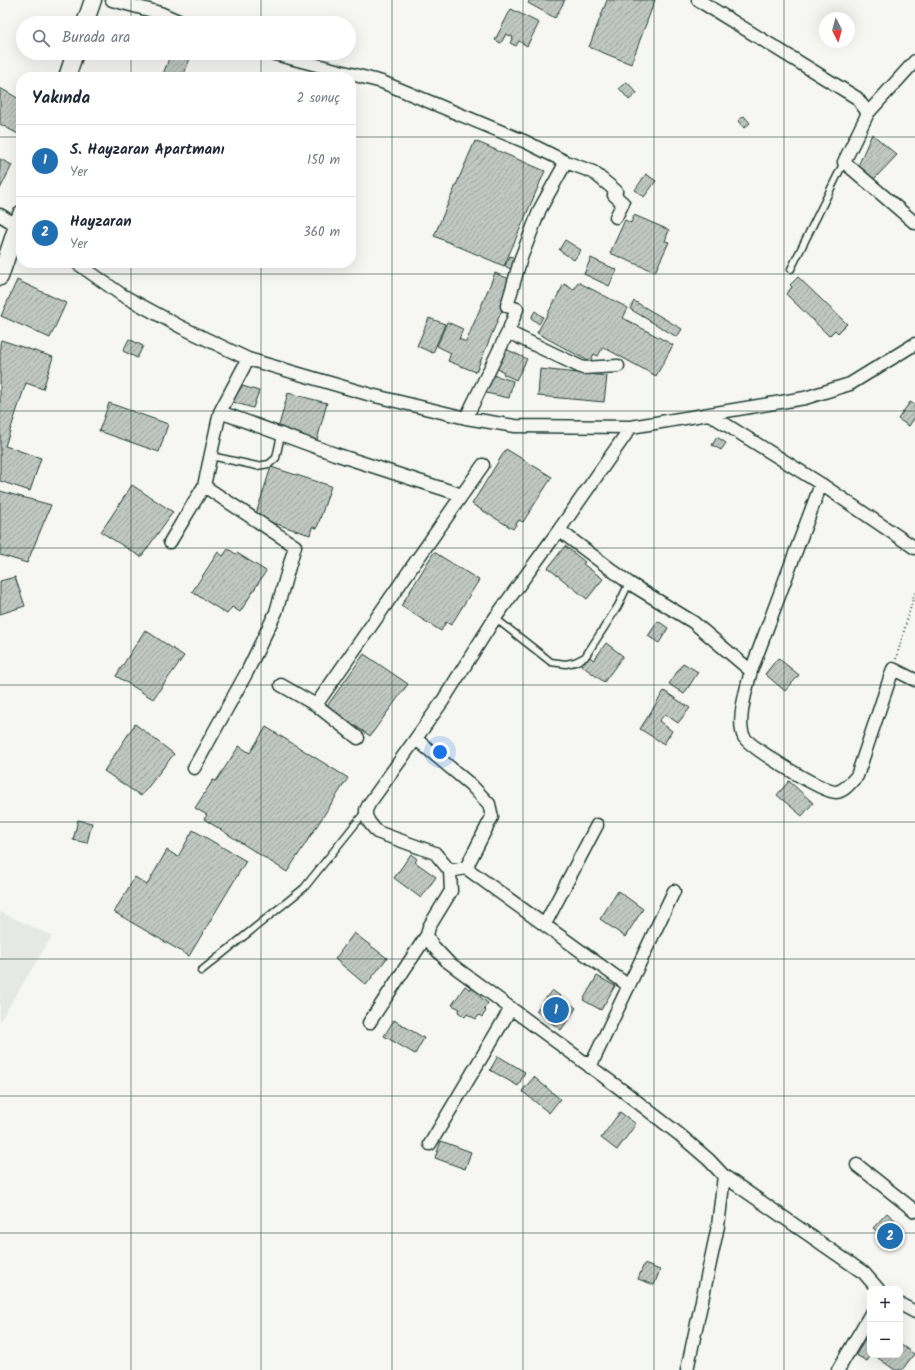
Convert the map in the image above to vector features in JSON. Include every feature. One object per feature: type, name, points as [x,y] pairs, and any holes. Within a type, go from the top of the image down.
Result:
[{"type":"street","points":[[87,16],[93,0]]},
{"type":"street","points":[[112,0],[167,16]]},
{"type":"street","points":[[698,0],[857,98],[868,113]]},
{"type":"street","points":[[69,72],[73,60]]},
{"type":"street","points":[[297,60],[343,72]]},
{"type":"street","points":[[915,62],[868,113],[844,162],[915,222]]},
{"type":"street","points":[[356,75],[382,82],[526,142],[566,162],[593,172],[616,191],[614,196],[623,203],[616,217]]},
{"type":"street","points":[[466,418],[508,332],[517,309],[506,306],[521,258],[540,209],[566,162]]},
{"type":"street","points":[[0,216],[16,222]]},
{"type":"street","points":[[0,277],[16,234]]},
{"type":"street","points":[[84,268],[122,295],[181,327],[248,359],[371,395],[466,418],[515,426],[559,428],[631,427],[804,398],[850,384],[915,344]]},
{"type":"street","points":[[508,332],[584,368],[618,366]]},
{"type":"street","points":[[170,542],[204,486],[220,412],[248,359]]},
{"type":"street","points":[[220,412],[334,454],[462,495]]},
{"type":"street","points":[[708,414],[821,484],[914,546]]},
{"type":"street","points":[[369,1023],[427,935],[429,927],[451,891],[450,871],[435,853],[377,832],[366,816],[366,810],[442,702],[495,618],[631,427]]},
{"type":"street","points":[[316,705],[483,465]]},
{"type":"street","points":[[821,484],[751,671],[743,702],[741,729],[745,739],[797,775],[826,790],[836,792],[846,788],[857,776],[893,669],[915,680]]},
{"type":"street","points":[[194,768],[247,672],[276,612],[295,546],[204,486]]},
{"type":"street","points":[[559,530],[629,583],[694,622],[751,671]]},
{"type":"street","points":[[281,685],[316,705],[358,738]]},
{"type":"street","points":[[416,739],[471,785],[489,804],[492,817],[466,868]]},
{"type":"street","points":[[545,924],[597,825]]},
{"type":"street","points":[[450,871],[466,868],[629,986]]},
{"type":"street","points":[[590,1067],[674,891]]},
{"type":"street","points":[[427,935],[433,946],[448,962],[680,1135],[709,1160],[724,1176],[864,1273],[875,1286]]},
{"type":"street","points":[[430,1144],[511,1008]]},
{"type":"street","points":[[857,1165],[915,1211]]},
{"type":"street","points":[[687,1370],[718,1226],[724,1176]]},
{"type":"street","points":[[903,1306],[915,1312]]},
{"type":"street","points":[[838,1370],[867,1320]]},
{"type":"lane","points":[[791,269],[844,162]]},
{"type":"lane","points":[[211,456],[257,466],[269,464],[276,458],[281,434]]},
{"type":"lane","points":[[495,618],[551,662],[566,664],[575,662],[585,657],[618,606],[629,583]]},
{"type":"lane","points":[[200,971],[304,888],[366,810]]},
{"type":"path","points":[[893,669],[915,592]]},
{"type":"shaded area","points":[[0,912],[52,936],[0,1021]]},
{"type":"building","points":[[530,0],[565,0],[555,18],[528,3]]},
{"type":"building","points":[[607,0],[655,0],[631,64],[589,47]]},
{"type":"building","points":[[511,9],[539,23],[527,46],[519,41],[516,46],[510,43],[513,37],[506,34],[501,43],[495,40]]},
{"type":"building","points":[[149,11],[159,15],[158,16],[146,16]]},
{"type":"building","points":[[168,60],[189,60],[185,72],[164,72]]},
{"type":"building","points":[[627,82],[637,93],[629,100],[619,88]]},
{"type":"building","points":[[0,88],[16,97],[16,133],[0,124]]},
{"type":"building","points":[[744,116],[750,123],[744,128],[738,121]]},
{"type":"building","points":[[872,134],[897,155],[874,179],[858,166]]},
{"type":"building","points":[[475,141],[545,171],[504,266],[434,236]]},
{"type":"building","points":[[0,159],[12,165],[0,189]]},
{"type":"building","points":[[646,174],[656,181],[644,197],[635,190]]},
{"type":"building","points":[[634,215],[669,230],[665,241],[669,242],[655,272],[610,253],[625,220],[631,223]]},
{"type":"building","points":[[565,240],[581,250],[574,260],[559,250]]},
{"type":"building","points":[[510,256],[517,259],[512,270],[505,266]]},
{"type":"building","points":[[591,258],[617,270],[609,286],[584,274]]},
{"type":"building","points":[[495,273],[514,281],[476,372],[448,361],[451,353],[437,346],[447,322],[463,329],[459,339],[466,342]]},
{"type":"building","points":[[798,277],[847,324],[838,333],[835,330],[829,336],[786,294],[792,287],[790,285]]},
{"type":"building","points":[[17,280],[66,303],[50,338],[1,316]]},
{"type":"building","points":[[578,282],[628,308],[623,318],[673,345],[656,376],[603,347],[598,356],[594,354],[590,362],[537,333],[564,284],[574,290]]},
{"type":"building","points":[[634,301],[682,329],[677,337],[630,309]]},
{"type":"building","points":[[535,311],[543,317],[539,324],[531,318]]},
{"type":"building","points":[[429,318],[445,324],[433,353],[417,346]]},
{"type":"building","points":[[129,339],[143,346],[137,358],[123,351]]},
{"type":"building","points":[[1,340],[53,357],[43,389],[26,383],[5,446],[41,458],[30,491],[0,481]]},
{"type":"building","points":[[506,349],[527,359],[516,380],[503,374],[504,372],[496,368]]},
{"type":"building","points":[[540,369],[607,376],[604,402],[538,396]]},
{"type":"building","points":[[493,375],[513,381],[509,398],[486,393]]},
{"type":"building","points":[[239,385],[259,391],[253,408],[233,402]]},
{"type":"building","points":[[288,393],[327,403],[317,440],[278,429]]},
{"type":"building","points":[[910,402],[915,405],[915,417],[909,426],[898,419]]},
{"type":"building","points":[[109,403],[168,424],[159,452],[99,431]]},
{"type":"building","points":[[717,437],[726,443],[721,450],[712,445]]},
{"type":"building","points":[[506,449],[552,477],[523,522],[519,520],[513,529],[472,504]]},
{"type":"building","points":[[271,467],[331,486],[317,528],[312,527],[310,535],[255,517]]},
{"type":"building","points":[[132,485],[173,512],[141,557],[101,532]]},
{"type":"building","points":[[0,491],[51,505],[27,563],[0,555]]},
{"type":"building","points":[[565,546],[585,562],[583,564],[603,579],[587,599],[548,568]]},
{"type":"building","points":[[228,549],[266,571],[240,612],[232,607],[227,614],[192,592],[218,552],[223,556]]},
{"type":"building","points":[[434,552],[479,580],[451,625],[446,622],[441,631],[401,606]]},
{"type":"building","points":[[15,577],[25,606],[0,614],[0,581]]},
{"type":"building","points":[[658,621],[668,628],[659,643],[648,636]]},
{"type":"building","points":[[145,630],[184,656],[153,699],[116,676]]},
{"type":"building","points":[[606,643],[623,656],[604,682],[581,665],[588,656],[594,660]]},
{"type":"building","points":[[364,654],[408,684],[370,736],[327,706]]},
{"type":"building","points":[[778,658],[799,675],[785,691],[765,674]]},
{"type":"building","points":[[683,663],[698,672],[684,694],[669,684]]},
{"type":"building","points":[[664,691],[690,708],[678,723],[665,714],[659,721],[672,731],[664,744],[640,729]]},
{"type":"building","points":[[135,724],[174,754],[141,796],[104,771]]},
{"type":"building","points":[[266,727],[348,778],[287,872],[204,819],[207,815],[195,808],[213,780],[216,781],[239,746],[250,753]]},
{"type":"building","points":[[789,781],[813,803],[802,816],[777,795]]},
{"type":"building","points":[[78,820],[92,823],[87,843],[73,840]]},
{"type":"building","points":[[193,830],[246,861],[189,956],[114,912],[135,877],[147,885],[167,850],[178,857]]},
{"type":"building","points":[[411,854],[417,859],[415,862],[436,877],[421,898],[394,878]]},
{"type":"building","points":[[618,891],[643,909],[625,937],[600,919]]},
{"type":"building","points":[[354,933],[387,958],[366,985],[335,959]]},
{"type":"building","points":[[597,976],[615,986],[601,1010],[583,1000]]},
{"type":"building","points":[[465,986],[470,990],[472,986],[482,993],[480,997],[488,1003],[484,1009],[486,1011],[482,1017],[479,1015],[476,1019],[467,1014],[465,1017],[458,1012],[460,1009],[452,1005]]},
{"type":"building","points":[[552,990],[576,1008],[561,1030],[536,1011]]},
{"type":"building","points":[[394,1020],[424,1038],[415,1054],[384,1036]]},
{"type":"building","points":[[498,1056],[525,1072],[518,1086],[490,1070]]},
{"type":"building","points":[[534,1077],[560,1099],[549,1113],[522,1091]]},
{"type":"building","points":[[620,1112],[636,1124],[617,1150],[601,1138]]},
{"type":"building","points":[[441,1141],[471,1152],[465,1169],[435,1158]]},
{"type":"building","points":[[887,1213],[904,1228],[891,1243],[873,1228]]},
{"type":"building","points":[[644,1264],[660,1270],[654,1285],[638,1279]]},
{"type":"building","points":[[867,1336],[867,1358],[869,1358],[867,1361],[856,1355]]},
{"type":"building","points":[[903,1346],[914,1354],[902,1370],[895,1370],[878,1358],[903,1358]]},
{"type":"place","name":"S. Hayzaran Apartmanı","points":[[556,1010]]},
{"type":"place","name":"Hayzaran","points":[[890,1236]]}]
